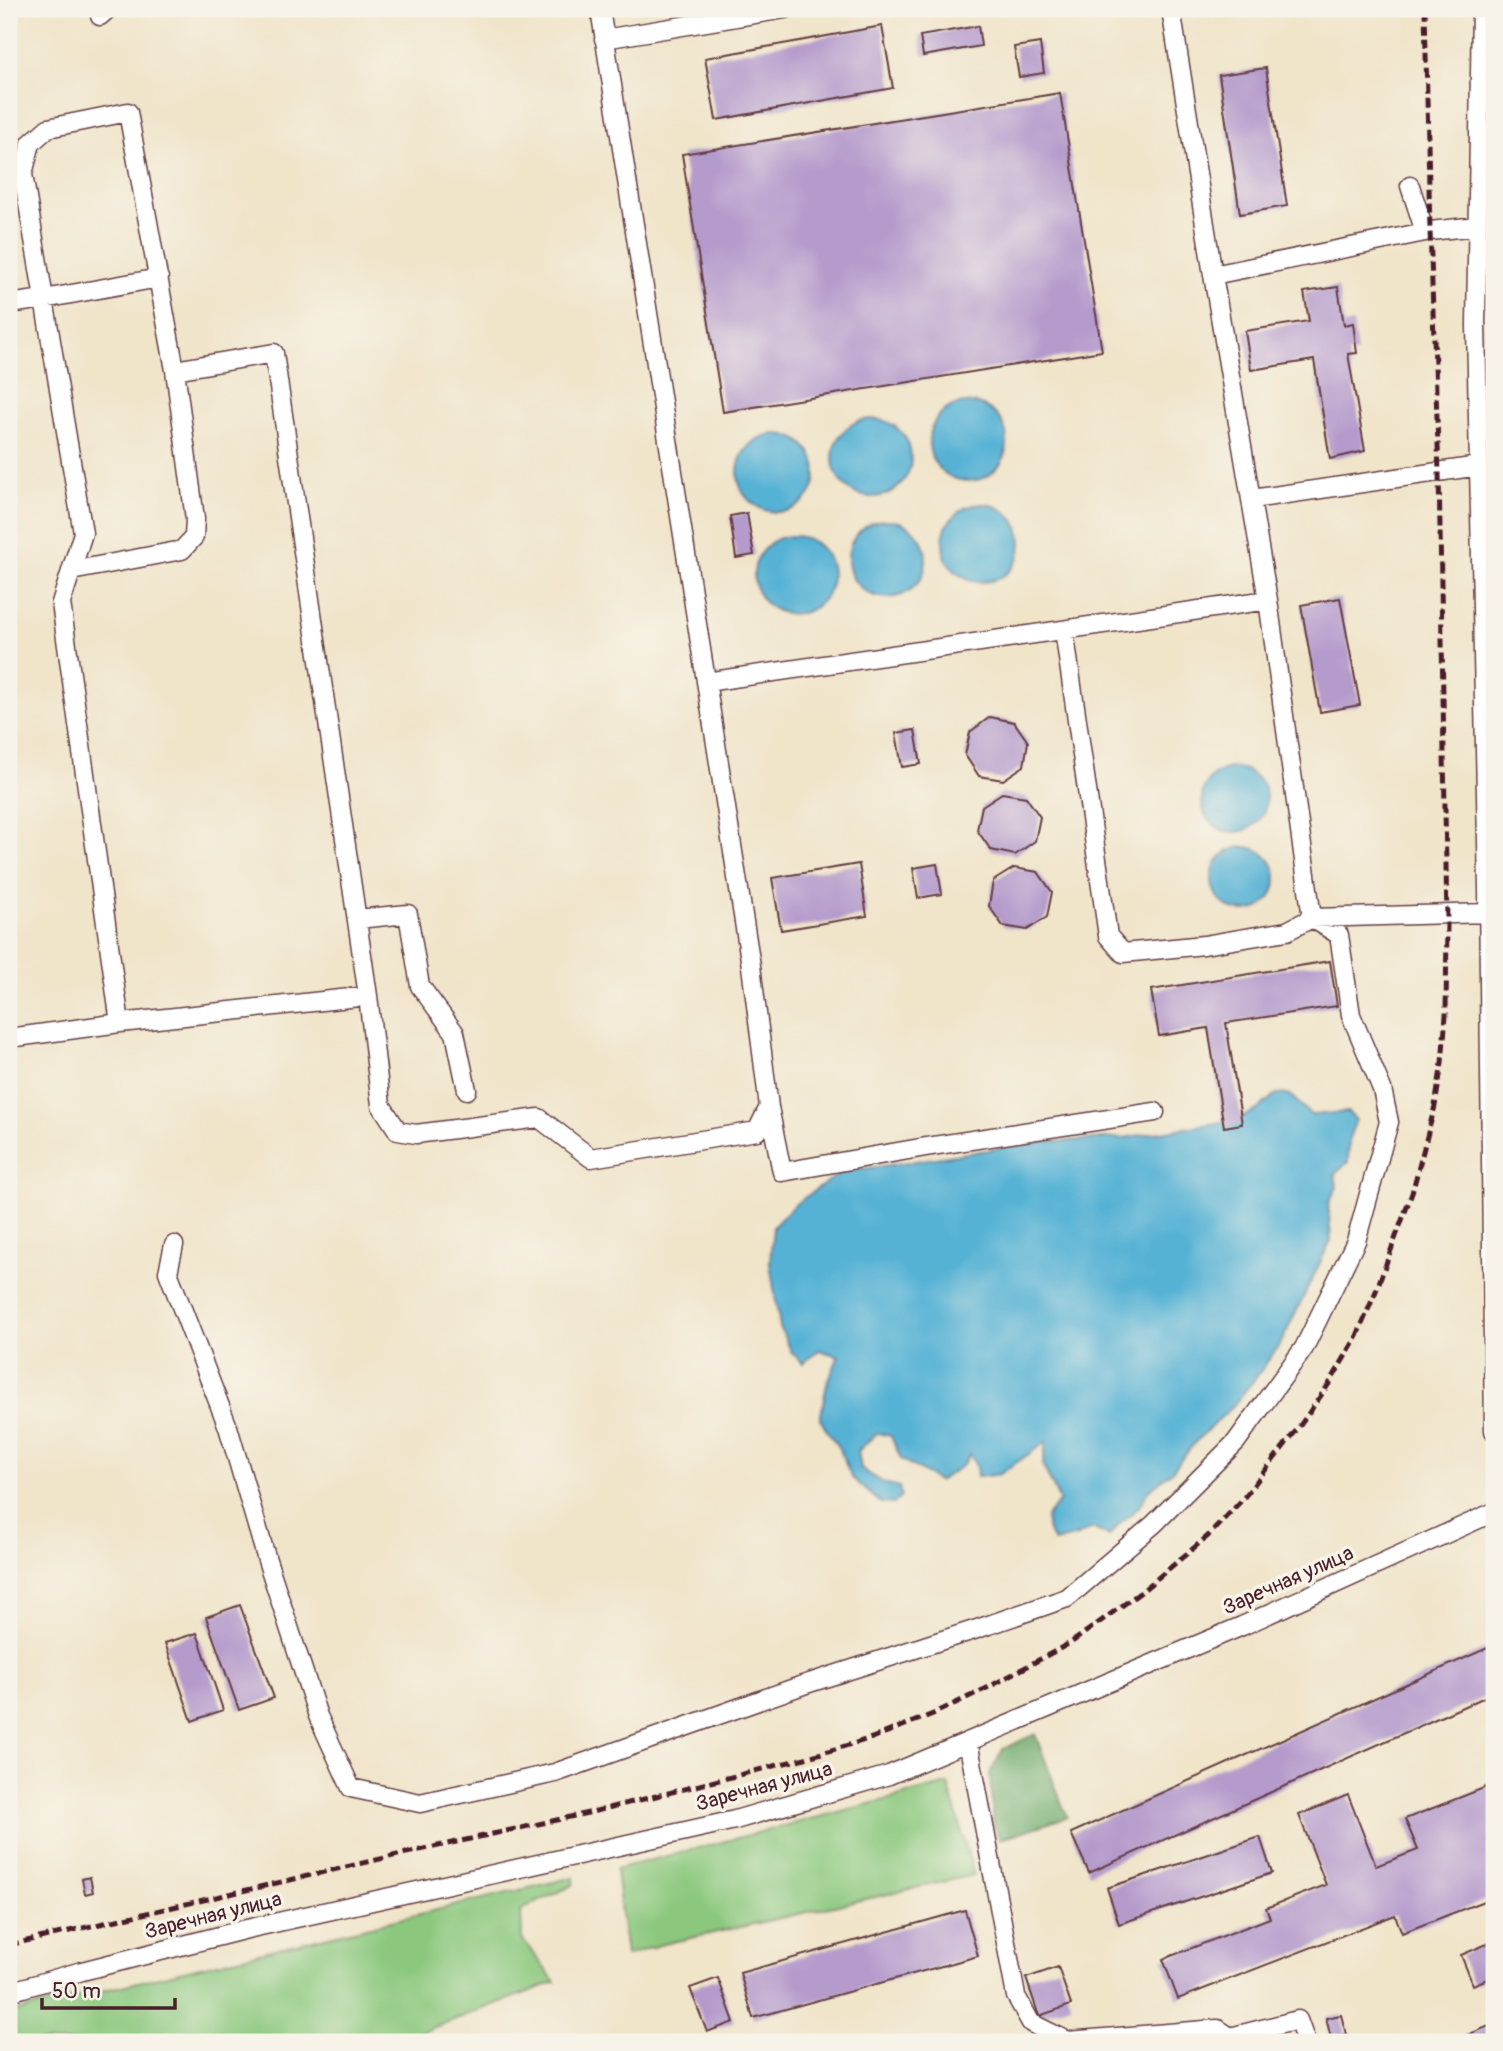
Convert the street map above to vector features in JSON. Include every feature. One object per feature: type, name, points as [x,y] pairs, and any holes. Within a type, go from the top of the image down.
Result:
[{"type":"street","points":[[600,9],[751,966],[769,1107],[782,1172],[1155,1112]]},
{"type":"street","points":[[604,39],[785,9]]},
{"type":"street","points":[[174,1245],[168,1272],[228,1427],[267,1560],[318,1716],[351,1788],[420,1803],[555,1773],[779,1693],[1067,1598],[1154,1524],[1236,1442],[1304,1348],[1356,1241],[1389,1122],[1382,1089],[1350,1015],[1339,935],[1312,918],[1268,600],[1171,9]]},
{"type":"street","points":[[1481,9],[1486,155],[1478,226],[1476,325],[1486,417],[1479,466],[1490,921],[1494,1431]]},
{"type":"street","points":[[71,571],[182,550],[194,537],[195,519],[176,370],[128,112],[48,128],[31,144],[23,174],[83,533],[71,571],[61,603],[120,1023]]},
{"type":"street","points":[[1410,186],[1425,232]]},
{"type":"street","points":[[1213,275],[1425,232],[1478,226]]},
{"type":"street","points":[[9,304],[159,278]]},
{"type":"street","points":[[176,370],[274,353],[368,996],[381,1105],[398,1131],[416,1134],[539,1118],[591,1158],[757,1131],[769,1107]]},
{"type":"street","points":[[1252,499],[1479,466]]},
{"type":"street","points":[[706,682],[1268,600]]},
{"type":"street","points":[[1064,630],[1108,936],[1123,954],[1204,945],[1287,930],[1312,918],[1490,921]]},
{"type":"street","points":[[357,919],[408,914],[420,986],[455,1033],[467,1090]]},
{"type":"street","points":[[9,1038],[368,996]]},
{"type":"street","name":"Заречная улица","points":[[9,1993],[82,1971],[247,1929],[735,1820],[890,1775],[1242,1626],[1494,1512]]},
{"type":"street","points":[[968,1741],[1016,1996],[1031,2023],[1066,2041],[1218,2029],[1231,2040],[1269,2035],[1298,2020],[1306,2042]]},
{"type":"green space","points":[[1035,1734],[1067,1817],[1000,1839],[993,1825],[990,1774],[1003,1749]]},
{"type":"green space","points":[[948,1784],[974,1875],[659,1945],[626,1956],[616,1869]]},
{"type":"green space","points":[[574,1877],[573,1885],[521,1910],[522,1939],[555,1982],[413,2035],[277,2042],[9,2042],[9,2013]]},
{"type":"water","points":[[968,403],[983,406],[996,414],[1004,427],[1007,442],[1004,457],[996,470],[983,478],[968,481],[953,478],[940,470],[932,457],[929,442],[932,427],[940,414],[953,406]]},
{"type":"water","points":[[872,419],[887,422],[900,430],[908,443],[911,458],[908,473],[900,486],[887,494],[872,497],[857,494],[844,486],[836,473],[833,458],[836,443],[844,430],[857,422]]},
{"type":"water","points":[[777,434],[792,437],[805,445],[813,458],[816,473],[813,488],[805,501],[792,509],[777,512],[762,509],[749,501],[741,488],[738,473],[741,458],[749,445],[762,437]]},
{"type":"water","points":[[982,504],[997,507],[1010,515],[1018,528],[1021,543],[1018,558],[1010,571],[997,579],[982,582],[967,579],[954,571],[946,558],[943,543],[946,528],[954,515],[967,507]]},
{"type":"water","points":[[887,520],[902,523],[915,531],[923,544],[926,559],[923,574],[915,587],[902,595],[887,598],[872,595],[859,587],[851,574],[848,559],[851,544],[859,531],[872,523]]},
{"type":"water","points":[[793,536],[808,539],[821,547],[829,560],[832,575],[829,590],[821,603],[808,611],[793,614],[778,611],[765,603],[757,590],[754,575],[757,560],[765,547],[778,539]]},
{"type":"water","points":[[1234,768],[1252,774],[1260,782],[1266,800],[1260,818],[1252,826],[1234,832],[1216,826],[1208,818],[1202,800],[1208,782],[1216,774]]},
{"type":"water","points":[[1244,847],[1262,853],[1270,861],[1276,879],[1270,897],[1262,905],[1244,911],[1226,905],[1218,897],[1212,879],[1218,861],[1226,853]]},
{"type":"water","points":[[1276,1094],[1290,1095],[1311,1115],[1348,1112],[1356,1120],[1349,1138],[1348,1162],[1335,1174],[1337,1187],[1328,1204],[1331,1240],[1282,1341],[1255,1379],[1231,1408],[1198,1439],[1171,1472],[1148,1491],[1138,1508],[1109,1536],[1092,1528],[1077,1536],[1054,1542],[1048,1532],[1046,1517],[1060,1501],[1043,1466],[1046,1442],[1000,1474],[977,1477],[976,1466],[970,1454],[962,1466],[938,1481],[901,1459],[891,1436],[877,1433],[858,1451],[861,1469],[884,1483],[899,1487],[901,1496],[894,1504],[881,1503],[851,1477],[840,1450],[820,1419],[827,1384],[839,1356],[819,1350],[803,1363],[792,1353],[780,1327],[770,1263],[773,1227],[794,1205],[848,1170],[1041,1142],[1123,1138],[1235,1120],[1257,1110]]},
{"type":"building","points":[[882,26],[893,88],[716,120],[705,58]]},
{"type":"building","points":[[978,26],[981,46],[923,56],[920,36]]},
{"type":"building","points":[[1040,43],[1044,73],[1019,77],[1014,47]]},
{"type":"building","points":[[1266,68],[1287,206],[1240,214],[1219,75]]},
{"type":"building","points":[[1060,93],[1102,351],[723,412],[682,154]]},
{"type":"building","points":[[1338,287],[1344,325],[1353,323],[1357,353],[1348,354],[1365,451],[1330,459],[1314,360],[1251,370],[1245,331],[1309,321],[1304,292]]},
{"type":"building","points":[[747,513],[754,555],[736,558],[730,516]]},
{"type":"building","points":[[1340,598],[1360,705],[1320,712],[1301,605]]},
{"type":"building","points":[[990,717],[1014,722],[1028,742],[1024,766],[1003,780],[979,776],[965,755],[970,732]]},
{"type":"building","points":[[915,730],[921,764],[902,767],[896,733]]},
{"type":"building","points":[[1002,793],[1026,797],[1040,817],[1035,841],[1015,855],[991,850],[977,830],[982,806]]},
{"type":"building","points":[[859,864],[867,916],[781,930],[772,878]]},
{"type":"building","points":[[937,864],[942,894],[918,898],[913,868]]},
{"type":"building","points":[[1014,868],[1038,872],[1052,892],[1047,917],[1027,930],[1003,926],[989,906],[993,881]]},
{"type":"building","points":[[1330,961],[1337,1006],[1226,1023],[1242,1124],[1224,1127],[1208,1028],[1159,1036],[1151,990]]},
{"type":"building","points":[[240,1605],[274,1698],[239,1710],[206,1617]]},
{"type":"building","points":[[197,1633],[223,1710],[192,1721],[165,1643]]},
{"type":"building","points":[[1494,1645],[1494,1693],[1089,1873],[1071,1833]]},
{"type":"building","points":[[1494,1784],[1494,1876],[1490,1877],[1494,1897],[1402,1933],[1395,1915],[1178,1999],[1163,1959],[1270,1918],[1266,1908],[1326,1885],[1299,1815],[1348,1795],[1376,1866],[1418,1850],[1405,1819]]},
{"type":"building","points":[[1260,1837],[1272,1873],[1119,1924],[1107,1888]]},
{"type":"building","points":[[90,1877],[93,1892],[85,1894],[82,1879]]},
{"type":"building","points":[[965,1910],[978,1956],[753,2018],[740,1973]]},
{"type":"building","points":[[1494,1941],[1494,1976],[1473,1985],[1461,1955]]},
{"type":"building","points":[[1058,1967],[1071,2005],[1039,2016],[1026,1978]]},
{"type":"building","points":[[718,1978],[734,2022],[707,2032],[690,1988]]},
{"type":"building","points":[[1341,2015],[1346,2034],[1331,2038],[1326,2018]]},
{"type":"building","points":[[1494,2024],[1494,2042],[1468,2042],[1465,2036]]},
{"type":"railway","points":[[9,1945],[588,1813],[805,1758],[872,1738],[933,1714],[1072,1642],[1141,1592],[1208,1536],[1242,1500],[1299,1427],[1331,1381],[1357,1336],[1376,1291],[1412,1193],[1435,1106],[1442,1063],[1446,1015],[1447,921],[1439,472],[1425,9]]}]
